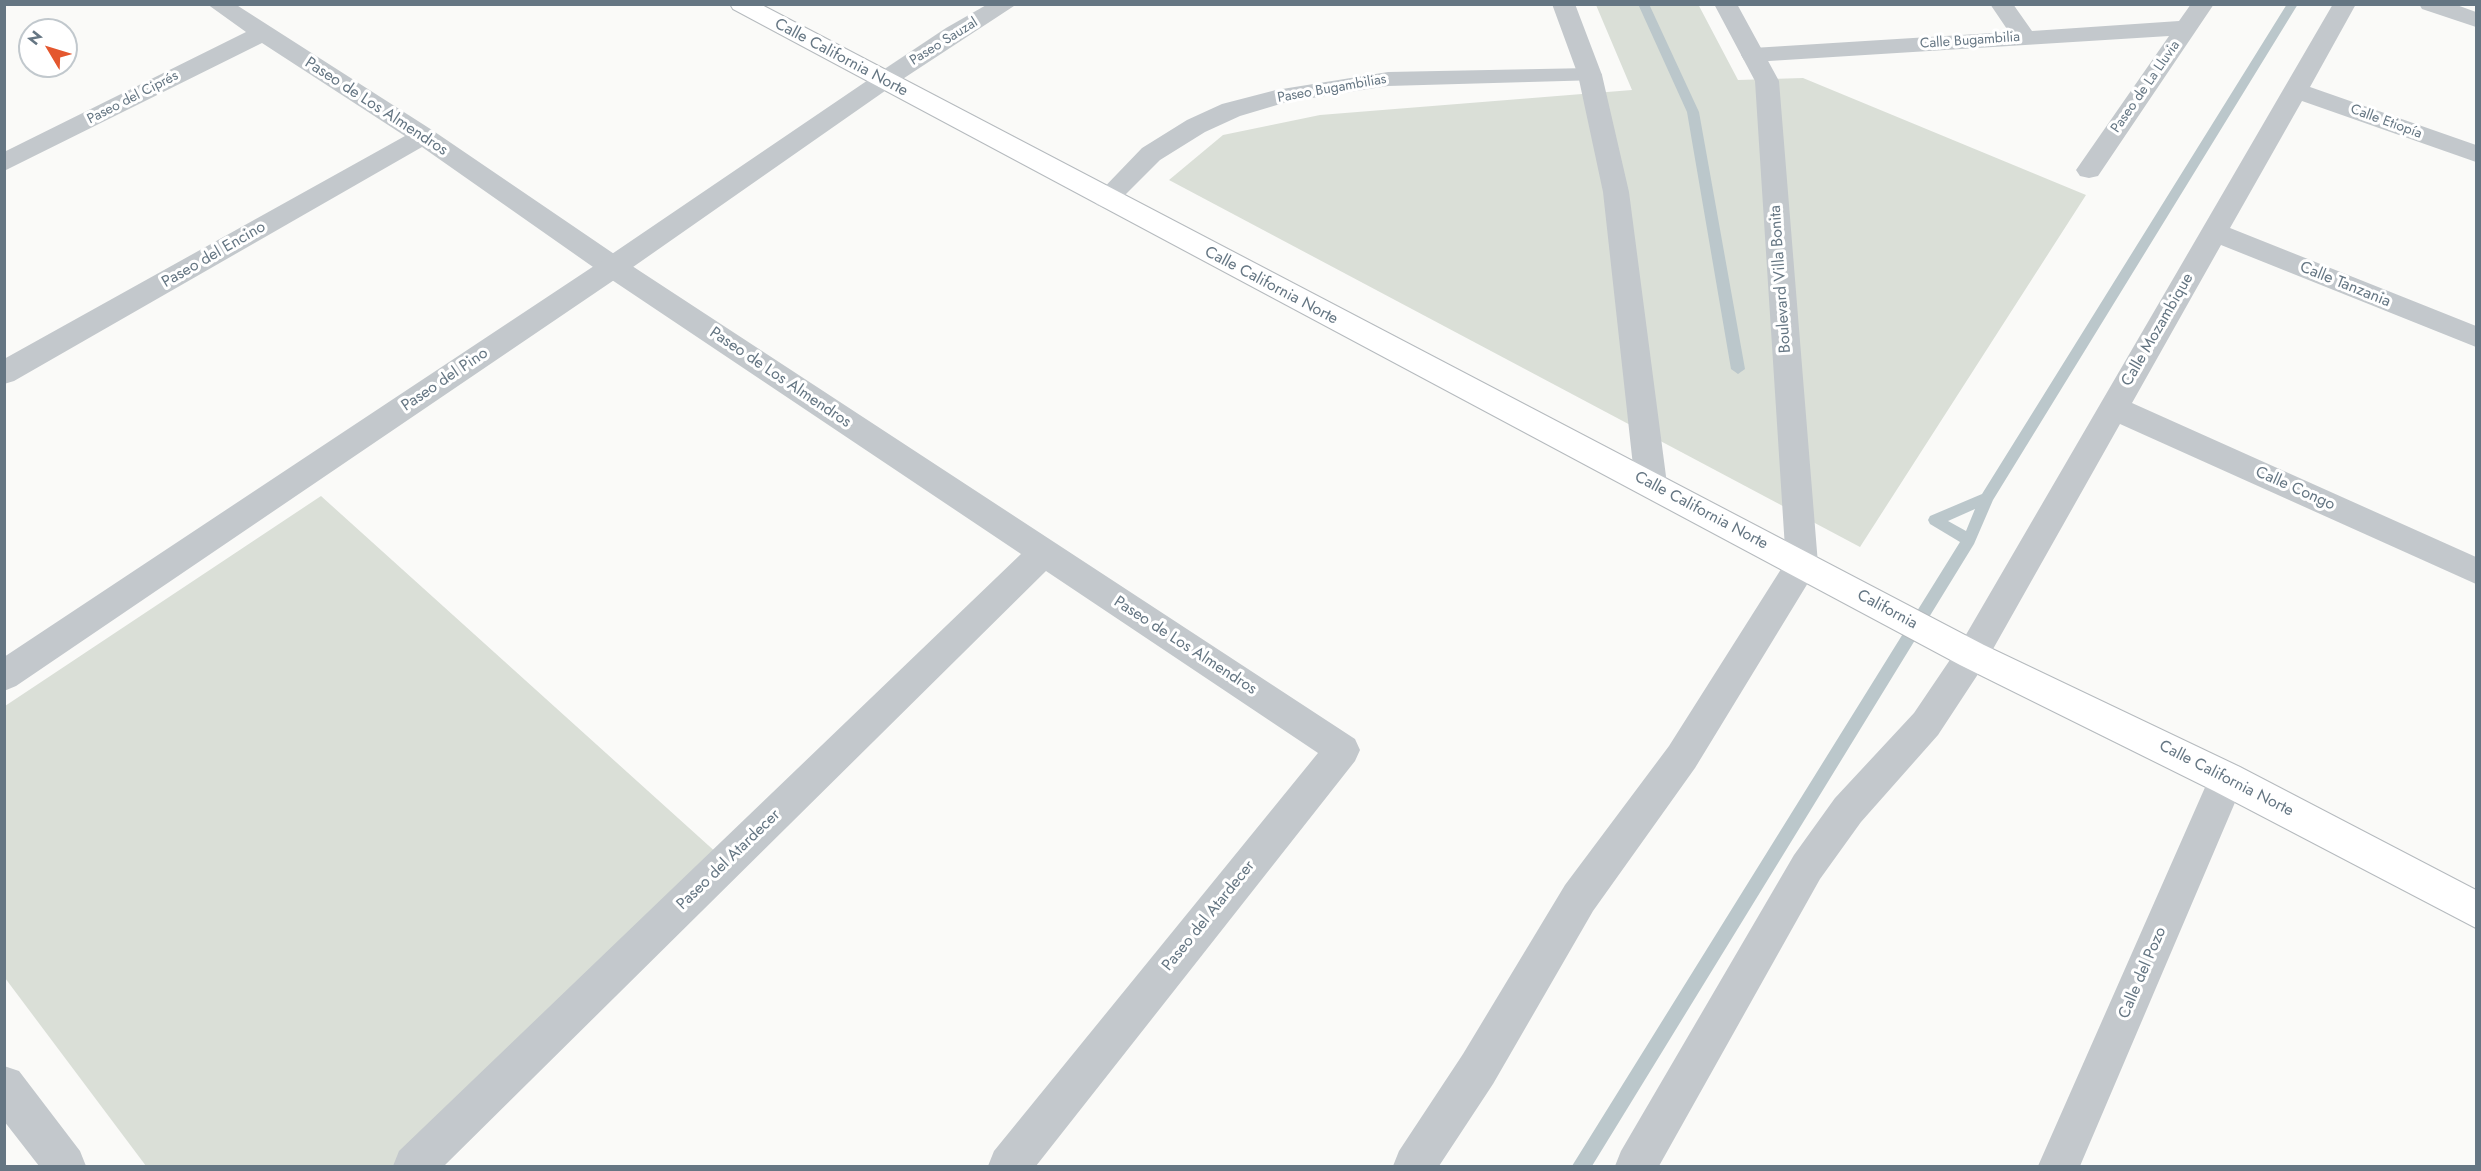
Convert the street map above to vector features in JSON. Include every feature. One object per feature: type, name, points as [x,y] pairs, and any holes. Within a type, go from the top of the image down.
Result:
[{"type":"main road","name":"Calle California Norte","points":[[741,4],[1106,199],[1802,564]]},
{"type":"main road","name":"California","points":[[1802,564],[1972,655]]},
{"type":"main road","name":"Calle California Norte","points":[[1972,655],[2227,779],[2476,910]]},
{"type":"street","name":"Paseo de Los Almendros","points":[[218,4],[261,34],[423,136],[613,267],[1342,750]]},
{"type":"street","name":"Paseo Sauzal","points":[[883,81],[954,33],[1006,4]]},
{"type":"street","points":[[1563,4],[1590,75],[1616,192],[1652,484]]},
{"type":"street","name":"Boulevard Villa Bonita","points":[[1725,4],[1767,81],[1802,564]]},
{"type":"street","points":[[2001,4],[2025,38]]},
{"type":"street","name":"Paseo de La Lluvia","points":[[2089,170],[2203,4]]},
{"type":"street","name":"Calle Mozambique","points":[[1636,1167],[1807,867],[1848,810],[1926,724],[1972,655],[2345,4]]},
{"type":"street","points":[[2430,4],[2476,20]]},
{"type":"street","name":"Calle Bugambilia","points":[[1753,55],[2187,28]]},
{"type":"street","name":"Paseo del Ciprés","points":[[4,163],[261,34]]},
{"type":"street","name":"Paseo Bugambilias","points":[[1106,199],[1151,154],[1196,126],[1231,110],[1285,95],[1388,79],[1590,75]]},
{"type":"street","name":"Paseo del Pino","points":[[4,676],[613,267],[883,81]]},
{"type":"street","name":"Calle Etiopía","points":[[2296,90],[2476,154]]},
{"type":"street","name":"Paseo del Encino","points":[[4,373],[423,136]]},
{"type":"street","name":"Calle Tanzania","points":[[2214,232],[2476,337]]},
{"type":"street","name":"Calle Congo","points":[[2114,408],[2476,571]]},
{"type":"street","name":"Paseo del Atardecer","points":[[414,1167],[1043,553]]},
{"type":"street","points":[[1414,1167],[1478,1069],[1579,898],[1682,757],[1802,564]]},
{"type":"street","name":"Paseo del Atardecer","points":[[1009,1167],[1342,750]]},
{"type":"street","name":"Calle del Pozo","points":[[2059,1167],[2227,779]]},
{"type":"street","points":[[4,1086],[65,1167]]},
{"type":"shaded area","points":[[1698,4],[1738,80],[1803,78],[2086,195],[1860,547],[1169,180],[1223,135],[1320,115],[1632,90],[1596,5]]},
{"type":"shaded area","points":[[321,496],[729,864],[401,1166],[146,1166],[5,978],[5,706]]},
{"type":"waterway","points":[[1643,4],[1693,112],[1738,369]]},
{"type":"waterway","points":[[1987,498],[2293,4]]},
{"type":"waterway","points":[[1969,540],[1935,520],[1987,498]]},
{"type":"waterway","points":[[1969,540],[1987,498]]},
{"type":"waterway","points":[[1581,1166],[1969,540]]}]
